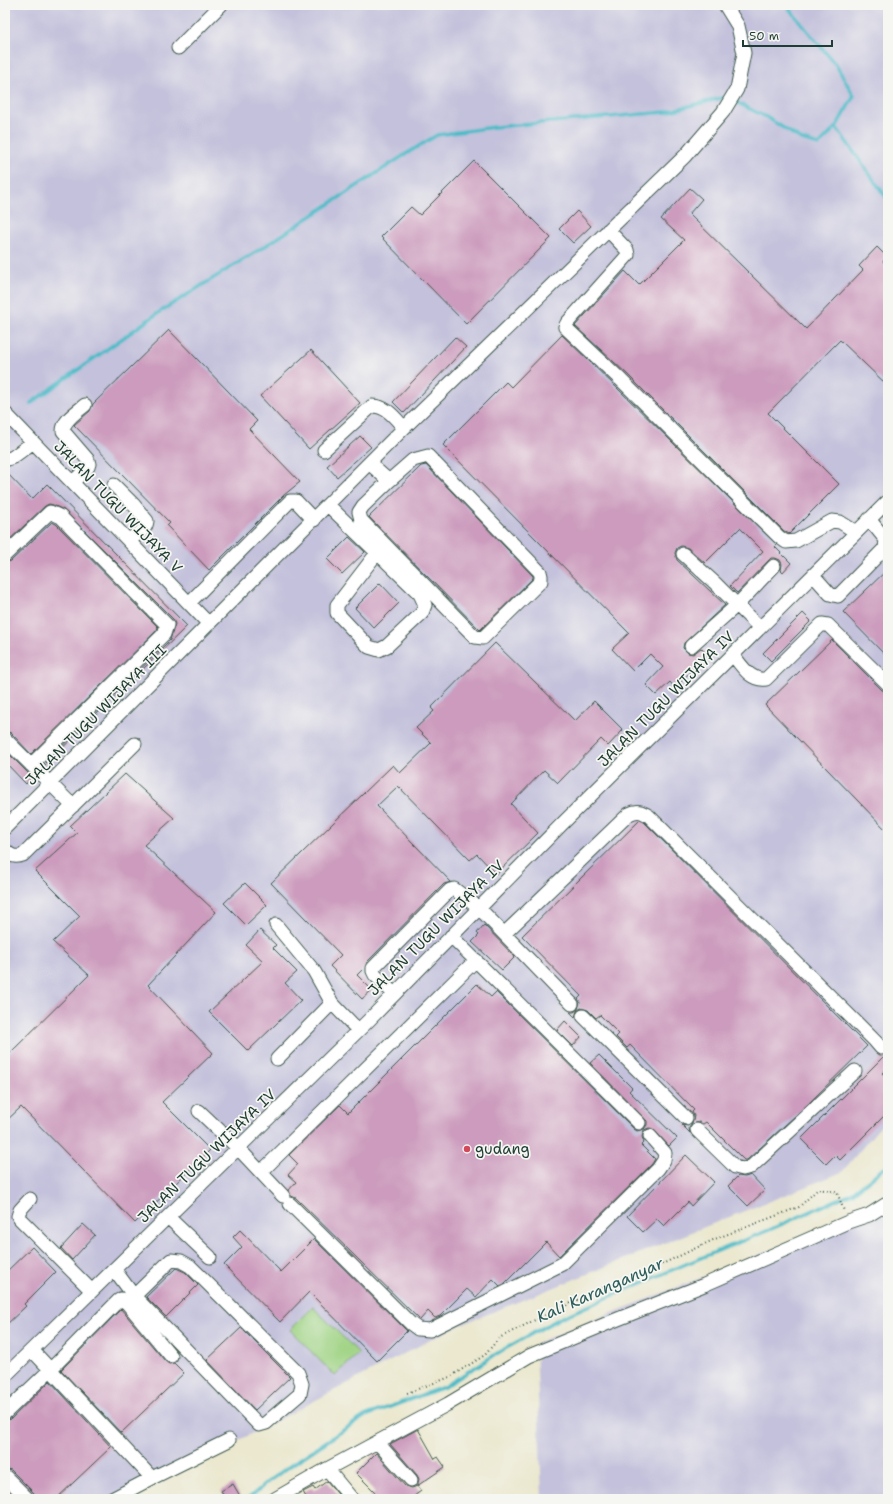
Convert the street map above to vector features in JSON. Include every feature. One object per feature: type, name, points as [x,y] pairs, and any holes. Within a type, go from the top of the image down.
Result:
[{"type":"street","points":[[178,48],[221,5]]},
{"type":"street","name":"JALAN TUGU WIJAYA III","points":[[5,828],[314,520],[404,428],[685,156],[723,112],[737,89],[744,53],[738,26],[725,5]]},
{"type":"street","points":[[608,230],[627,250],[628,255],[565,327],[621,380],[779,537],[786,542],[796,541],[832,521],[836,521],[856,532]]},
{"type":"street","points":[[72,482],[88,467],[89,464],[88,460],[63,431],[63,427],[85,405]]},
{"type":"street","points":[[324,450],[372,406],[379,406],[388,411],[404,428]]},
{"type":"street","name":"JALAN TUGU WIJAYA V","points":[[5,413],[32,443],[72,482],[209,624]]},
{"type":"street","points":[[5,460],[13,457],[32,443]]},
{"type":"street","points":[[428,456],[540,572],[542,576],[541,581],[483,638],[475,638],[360,520],[359,512],[363,506],[389,481],[413,460],[428,456]]},
{"type":"street","points":[[369,463],[389,481]]},
{"type":"street","points":[[114,485],[147,520],[143,531],[128,540]]},
{"type":"street","points":[[189,602],[290,501],[296,501],[314,520]]},
{"type":"street","name":"JALAN TUGU WIJAYA IV","points":[[5,1376],[358,1030],[888,501]]},
{"type":"street","points":[[328,505],[420,594],[425,604],[422,613],[387,646],[379,650],[369,647],[337,612],[336,606],[377,553]]},
{"type":"street","points":[[5,555],[50,512],[61,517],[167,625],[164,634],[31,765]]},
{"type":"street","points":[[813,576],[830,594],[838,596],[885,548],[887,544],[886,540],[869,519]]},
{"type":"street","points":[[683,554],[760,628]]},
{"type":"street","points":[[691,646],[737,605],[774,566]]},
{"type":"street","points":[[732,656],[753,677],[758,680],[766,679],[822,624],[828,624],[888,684]]},
{"type":"street","points":[[5,739],[73,806]]},
{"type":"street","points":[[5,850],[12,856],[18,857],[23,855],[136,744]]},
{"type":"street","points":[[505,933],[629,814],[635,811],[642,812],[649,816],[870,1035],[881,1048]]},
{"type":"street","points":[[394,994],[375,975],[373,968],[450,890],[454,889],[479,908],[505,933],[572,1004]]},
{"type":"street","points":[[276,925],[314,971],[332,1003],[358,1030]]},
{"type":"street","points":[[451,936],[639,1123]]},
{"type":"street","points":[[261,1172],[476,960]]},
{"type":"street","points":[[277,1059],[332,1003]]},
{"type":"street","points":[[583,1016],[686,1118]]},
{"type":"street","points":[[697,1130],[735,1167],[747,1169],[751,1167],[855,1070]]},
{"type":"street","points":[[198,1111],[238,1148],[287,1200],[410,1323],[418,1329],[430,1330],[562,1264],[658,1169],[664,1160],[665,1153],[650,1136]]},
{"type":"street","points":[[30,1198],[20,1210],[18,1216],[20,1220],[92,1291]]},
{"type":"street","points":[[279,1498],[327,1469],[486,1382],[533,1354],[618,1318],[704,1285],[842,1224],[866,1217],[888,1203]]},
{"type":"street","points":[[168,1217],[210,1257]]},
{"type":"street","points":[[114,1269],[134,1296],[259,1425],[266,1423],[300,1394],[302,1384],[298,1373],[190,1266],[181,1261],[171,1260],[134,1296]]},
{"type":"street","points":[[5,1413],[121,1299],[127,1303],[170,1356]]},
{"type":"street","points":[[32,1350],[152,1478]]},
{"type":"street","points":[[112,1499],[229,1440]]},
{"type":"street","points":[[377,1442],[411,1480]]},
{"type":"street","points":[[327,1469],[352,1499]]},
{"type":"street","points":[[5,1476],[28,1499]]},
{"type":"path","points":[[407,1393],[450,1377],[485,1356],[499,1338],[605,1287],[654,1268],[715,1239],[799,1207],[818,1190],[837,1192],[844,1212]]},
{"type":"shaded area","points":[[5,5],[888,5],[888,1117],[842,1172],[455,1327],[127,1499],[5,1499]]},
{"type":"shaded area","points":[[888,1204],[888,1499],[542,1499],[536,1343]]},
{"type":"green space","points":[[313,1307],[359,1353],[335,1376],[290,1330]]},
{"type":"building","points":[[474,161],[551,238],[466,324],[381,237],[411,207],[420,215]]},
{"type":"building","points":[[690,188],[702,199],[689,214],[806,329],[863,270],[859,266],[877,247],[887,257],[883,261],[888,268],[888,386],[840,340],[768,413],[839,484],[789,534],[784,531],[627,374],[575,326],[625,271],[639,285],[684,240],[661,219]]},
{"type":"building","points":[[577,211],[591,226],[573,243],[559,229]]},
{"type":"building","points":[[169,330],[257,421],[249,429],[300,482],[284,495],[209,570],[167,526],[170,523],[74,425],[90,411],[93,404]]},
{"type":"building","points":[[562,335],[777,545],[775,547],[791,563],[783,572],[781,570],[782,564],[780,560],[771,558],[737,593],[730,586],[763,551],[740,528],[705,563],[688,548],[681,546],[677,548],[675,553],[677,560],[725,605],[684,643],[683,648],[688,653],[693,654],[701,648],[707,654],[675,688],[670,682],[656,695],[646,685],[663,667],[650,654],[633,671],[612,649],[629,633],[443,445],[506,382],[511,387]]},
{"type":"building","points":[[455,337],[466,347],[404,413],[393,402]]},
{"type":"building","points":[[311,350],[360,403],[309,449],[260,396]]},
{"type":"building","points":[[360,436],[371,447],[337,477],[327,466]]},
{"type":"building","points":[[426,465],[533,576],[533,578],[480,630],[369,517],[421,466]]},
{"type":"building","points":[[5,471],[32,499],[47,484],[187,626],[44,766],[43,765],[170,640],[175,624],[173,619],[64,510],[49,504],[45,506],[5,544]]},
{"type":"building","points":[[52,522],[56,524],[158,627],[157,630],[31,754],[11,733],[5,731],[5,563],[11,561]]},
{"type":"building","points":[[349,537],[365,552],[342,574],[327,559]]},
{"type":"building","points":[[888,569],[888,658],[843,612]]},
{"type":"building","points":[[380,583],[399,603],[374,628],[355,608]]},
{"type":"building","points":[[803,613],[811,621],[771,661],[763,653]]},
{"type":"building","points":[[832,640],[882,690],[888,692],[888,832],[765,705]]},
{"type":"building","points":[[495,643],[575,721],[594,701],[623,730],[608,746],[601,739],[558,783],[544,770],[511,804],[538,833],[496,874],[477,854],[470,860],[398,786],[377,806],[451,882],[444,884],[367,962],[365,967],[357,975],[372,990],[362,999],[330,966],[341,955],[271,883],[393,765],[400,773],[431,743],[416,728],[434,711],[431,708]]},
{"type":"building","points":[[5,750],[32,777],[26,784],[5,762]]},
{"type":"building","points":[[125,774],[174,818],[144,845],[216,912],[148,985],[213,1053],[162,1102],[210,1150],[135,1223],[21,1107],[5,1122],[5,1058],[89,975],[53,942],[80,916],[35,871],[77,833],[70,826]]},
{"type":"building","points":[[640,820],[644,822],[867,1046],[808,1104],[747,1160],[744,1160],[706,1122],[703,1124],[699,1122],[692,1124],[689,1128],[690,1133],[682,1125],[688,1126],[692,1123],[694,1116],[692,1112],[694,1110],[630,1045],[627,1048],[616,1037],[619,1034],[600,1015],[596,1018],[588,1010],[581,1008],[577,1011],[575,1017],[570,1012],[574,1012],[578,1009],[580,1002],[578,999],[581,996],[522,936]]},
{"type":"building","points":[[245,883],[267,905],[246,925],[224,903]]},
{"type":"building","points":[[484,925],[515,957],[502,970],[472,942],[479,935],[477,933]]},
{"type":"building","points":[[260,930],[276,945],[273,948],[297,972],[285,983],[301,1000],[248,1051],[209,1012],[263,961],[246,945]]},
{"type":"building","name":"gudang","points":[[477,984],[491,997],[496,992],[634,1129],[637,1131],[644,1129],[647,1125],[647,1121],[590,1063],[599,1055],[632,1088],[629,1091],[677,1138],[669,1146],[653,1129],[649,1128],[644,1130],[642,1137],[644,1142],[641,1145],[655,1159],[652,1164],[559,1256],[546,1242],[504,1284],[500,1286],[493,1279],[476,1297],[467,1289],[440,1316],[435,1318],[428,1311],[420,1320],[296,1198],[291,1196],[289,1190],[296,1182],[288,1175],[298,1164],[289,1155],[340,1105],[348,1113]]},
{"type":"building","points":[[565,1021],[581,1037],[573,1046],[557,1030]]},
{"type":"building","points":[[888,1052],[888,1068],[882,1073],[888,1079],[888,1112],[840,1160],[835,1155],[826,1164],[801,1139]]},
{"type":"building","points":[[686,1155],[714,1182],[691,1206],[688,1202],[664,1226],[657,1219],[643,1232],[627,1216]]},
{"type":"building","points":[[751,1175],[765,1190],[748,1206],[728,1186],[738,1176],[745,1177]]},
{"type":"building","points":[[83,1224],[95,1235],[72,1260],[61,1248]]},
{"type":"building","points":[[240,1230],[281,1272],[314,1239],[407,1331],[377,1361],[309,1292],[280,1322],[224,1265],[242,1247],[233,1237]]},
{"type":"building","points":[[32,1247],[56,1272],[24,1304],[26,1306],[5,1326],[5,1273]]},
{"type":"building","points":[[176,1268],[185,1272],[198,1285],[166,1317],[146,1297]]},
{"type":"building","points":[[121,1309],[165,1361],[169,1364],[174,1363],[184,1373],[121,1433],[61,1370]]},
{"type":"building","points":[[241,1328],[290,1377],[255,1410],[207,1360]]},
{"type":"building","points":[[50,1381],[111,1447],[56,1499],[36,1499],[34,1493],[11,1470],[5,1468],[5,1421],[11,1419]]},
{"type":"building","points":[[418,1429],[435,1459],[438,1457],[445,1467],[417,1486],[419,1479],[417,1475],[390,1444]]},
{"type":"building","points":[[376,1453],[405,1486],[412,1488],[417,1486],[421,1491],[410,1499],[368,1499],[375,1492],[356,1473]]},
{"type":"building","points":[[327,1481],[342,1499],[302,1499],[306,1497],[303,1492],[313,1487],[315,1490]]},
{"type":"building","points":[[233,1484],[240,1496],[234,1499],[226,1499],[221,1491]]},
{"type":"waterway","points":[[734,101],[768,118],[802,140],[819,145],[836,127],[854,96],[836,65],[786,5]]},
{"type":"waterway","points":[[31,403],[161,311],[437,135],[494,127],[666,112],[721,98],[728,99]]},
{"type":"waterway","points":[[836,127],[888,200]]},
{"type":"waterway","name":"Kali Karanganyar","points":[[248,1499],[270,1480],[365,1416],[444,1387],[501,1351],[560,1318],[769,1230],[852,1193],[888,1165]]},
{"type":"place","name":"gudang","points":[[467,1149]]}]
